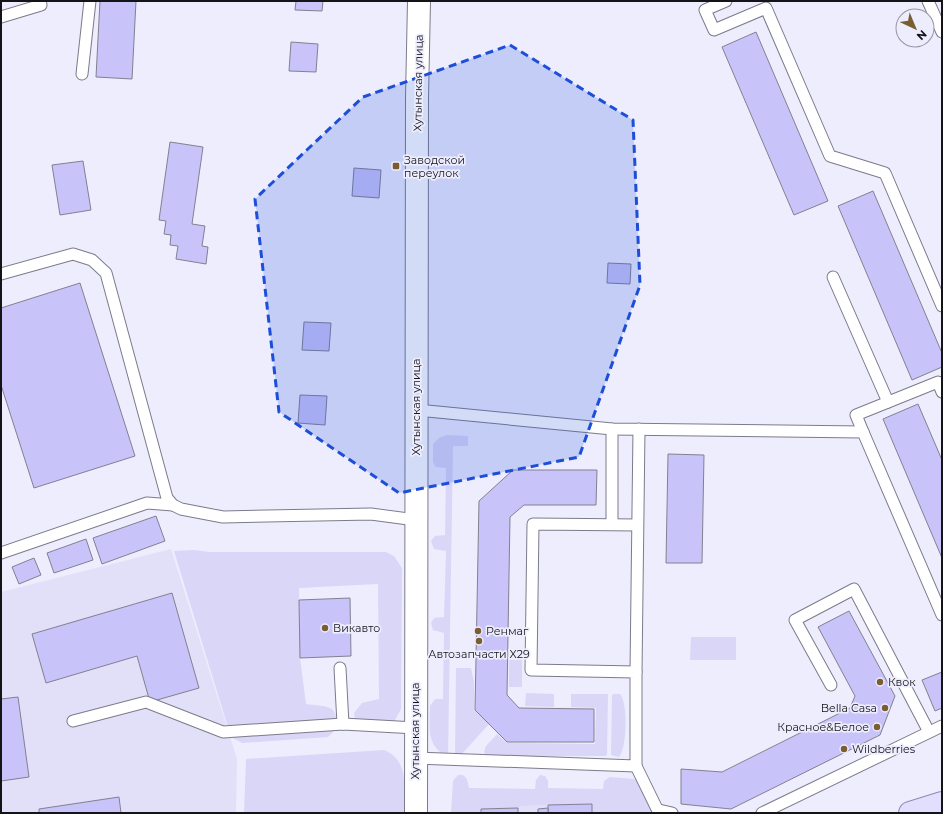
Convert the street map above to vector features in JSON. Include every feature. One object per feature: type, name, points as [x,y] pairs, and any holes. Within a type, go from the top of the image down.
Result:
[{"type":"main road","points":[[910,813],[942,804]]},
{"type":"street","name":"Хутынская улица","points":[[416,813],[417,98],[419,1]]},
{"type":"lane","points":[[1,15],[41,5],[40,1]]},
{"type":"lane","points":[[82,74],[90,1]]},
{"type":"lane","points":[[726,1],[705,10],[714,30],[766,8],[830,156],[885,173],[942,306]]},
{"type":"lane","points":[[928,1],[942,32]]},
{"type":"lane","points":[[1,274],[73,254],[92,260],[106,273],[167,498],[173,505]]},
{"type":"lane","points":[[833,277],[888,402]]},
{"type":"lane","points":[[940,385],[888,402],[856,416],[942,615]]},
{"type":"lane","points":[[417,410],[612,429],[863,432]]},
{"type":"lane","points":[[612,429],[612,524]]},
{"type":"lane","points":[[639,429],[636,766],[659,811],[672,813]]},
{"type":"lane","points":[[1,553],[147,503],[173,505],[181,509],[223,517],[372,514],[416,520]]},
{"type":"lane","points":[[636,672],[531,670],[533,524],[637,525]]},
{"type":"lane","points":[[831,686],[795,620],[854,589],[930,732]]},
{"type":"lane","points":[[340,668],[343,724]]},
{"type":"lane","points":[[72,721],[146,702],[223,732],[343,724],[416,728]]},
{"type":"lane","points":[[762,813],[942,726]]},
{"type":"lane","points":[[415,758],[636,766]]},
{"type":"highlighted area","points":[[510,45],[633,120],[640,285],[579,457],[399,493],[279,412],[255,199],[363,97]]},
{"type":"shaded area","points":[[447,435],[468,436],[468,446],[453,446],[448,757],[435,747],[430,735],[430,706],[435,699],[443,699],[444,633],[433,630],[431,623],[434,618],[444,617],[446,551],[434,549],[431,541],[435,536],[445,535],[446,468],[436,467],[433,462],[433,444],[439,438]]},
{"type":"shaded area","points":[[171,549],[237,759],[236,813],[1,813],[1,592]]},
{"type":"shaded area","points":[[194,550],[210,552],[386,552],[394,556],[402,568],[401,709],[391,727],[378,731],[362,731],[356,724],[354,713],[362,703],[379,699],[378,584],[299,588],[300,658],[306,704],[325,706],[333,710],[336,721],[336,729],[328,737],[242,743],[231,737],[174,551]]},
{"type":"shaded area","points":[[691,637],[736,637],[736,660],[690,660]]},
{"type":"shaded area","points":[[509,660],[522,660],[522,687],[509,687]]},
{"type":"shaded area","points":[[456,668],[471,668],[474,682],[474,710],[489,724],[461,755],[455,758]]},
{"type":"shaded area","points":[[526,693],[554,694],[554,707],[525,706]]},
{"type":"shaded area","points":[[571,694],[608,694],[607,755],[487,756],[484,752],[486,746],[497,734],[507,743],[595,744],[596,708],[571,707]]},
{"type":"shaded area","points":[[613,694],[620,694],[623,699],[626,725],[624,744],[619,757],[611,755]]},
{"type":"shaded area","points":[[384,750],[398,761],[402,768],[405,786],[404,813],[244,813],[246,759]]},
{"type":"shaded area","points":[[458,775],[463,775],[467,779],[469,788],[535,789],[536,780],[540,775],[545,776],[548,781],[548,788],[603,789],[604,781],[610,777],[647,780],[653,813],[592,813],[592,804],[521,806],[518,808],[482,809],[481,813],[451,813],[453,781]]},
{"type":"shaded area","points":[[592,804],[592,813],[518,813],[518,808],[521,806]]},
{"type":"building","points":[[100,1],[136,1],[132,79],[96,77]]},
{"type":"building","points":[[296,1],[323,1],[322,11],[295,10]]},
{"type":"building","points":[[756,32],[828,201],[794,215],[722,47]]},
{"type":"building","points":[[291,42],[318,44],[316,72],[289,71]]},
{"type":"building","points":[[170,142],[203,147],[192,224],[205,226],[202,246],[208,247],[206,264],[176,259],[178,246],[170,245],[171,235],[164,234],[166,221],[159,220]]},
{"type":"building","points":[[83,161],[91,210],[60,215],[52,165]]},
{"type":"building","points":[[354,168],[381,170],[379,198],[352,196]]},
{"type":"building","points":[[873,191],[942,353],[942,367],[912,380],[838,206]]},
{"type":"building","points":[[608,263],[631,264],[630,284],[607,283]]},
{"type":"building","points":[[80,283],[135,456],[34,488],[1,385],[1,308]]},
{"type":"building","points":[[304,322],[331,323],[329,351],[302,350]]},
{"type":"building","points":[[300,395],[327,396],[325,425],[298,423]]},
{"type":"building","points":[[918,404],[942,460],[942,558],[883,419]]},
{"type":"building","points":[[668,454],[704,455],[702,563],[666,563]]},
{"type":"building","points":[[513,470],[597,470],[596,505],[524,505],[510,517],[507,695],[519,708],[594,709],[594,742],[507,742],[475,710],[479,501]]},
{"type":"building","points":[[156,516],[165,541],[102,564],[93,538]]},
{"type":"building","points":[[86,539],[93,560],[54,573],[47,553]]},
{"type":"building","points":[[34,558],[41,575],[19,584],[12,567]]},
{"type":"building","points":[[172,593],[199,688],[150,702],[137,656],[46,683],[32,634]]},
{"type":"building","name":"Викавто","points":[[350,598],[351,656],[300,658],[299,600]]},
{"type":"building","points":[[849,611],[895,696],[880,735],[731,809],[681,804],[681,769],[722,772],[850,708],[855,696],[818,627]]},
{"type":"building","points":[[942,672],[942,708],[935,711],[922,680]]},
{"type":"building","points":[[18,697],[29,777],[1,781],[1,699]]},
{"type":"building","points":[[119,797],[121,813],[39,813],[39,809]]},
{"type":"building","points":[[592,804],[592,813],[548,813],[548,805]]},
{"type":"building","points":[[518,808],[518,813],[481,813],[481,809]]},
{"type":"building","points":[[548,808],[548,813],[538,813],[538,809]]},
{"type":"place","name":"Заводской переулок","points":[[396,166]]},
{"type":"place","name":"Викавто","points":[[325,628]]},
{"type":"place","name":"Ренмаг","points":[[478,631]]},
{"type":"place","name":"Автозапчасти X29","points":[[479,641]]},
{"type":"place","name":"Квок","points":[[880,682]]},
{"type":"place","name":"Bella Casa","points":[[885,708]]},
{"type":"place","name":"Красное&Белое","points":[[877,727]]},
{"type":"place","name":"Wildberries","points":[[844,749]]}]
